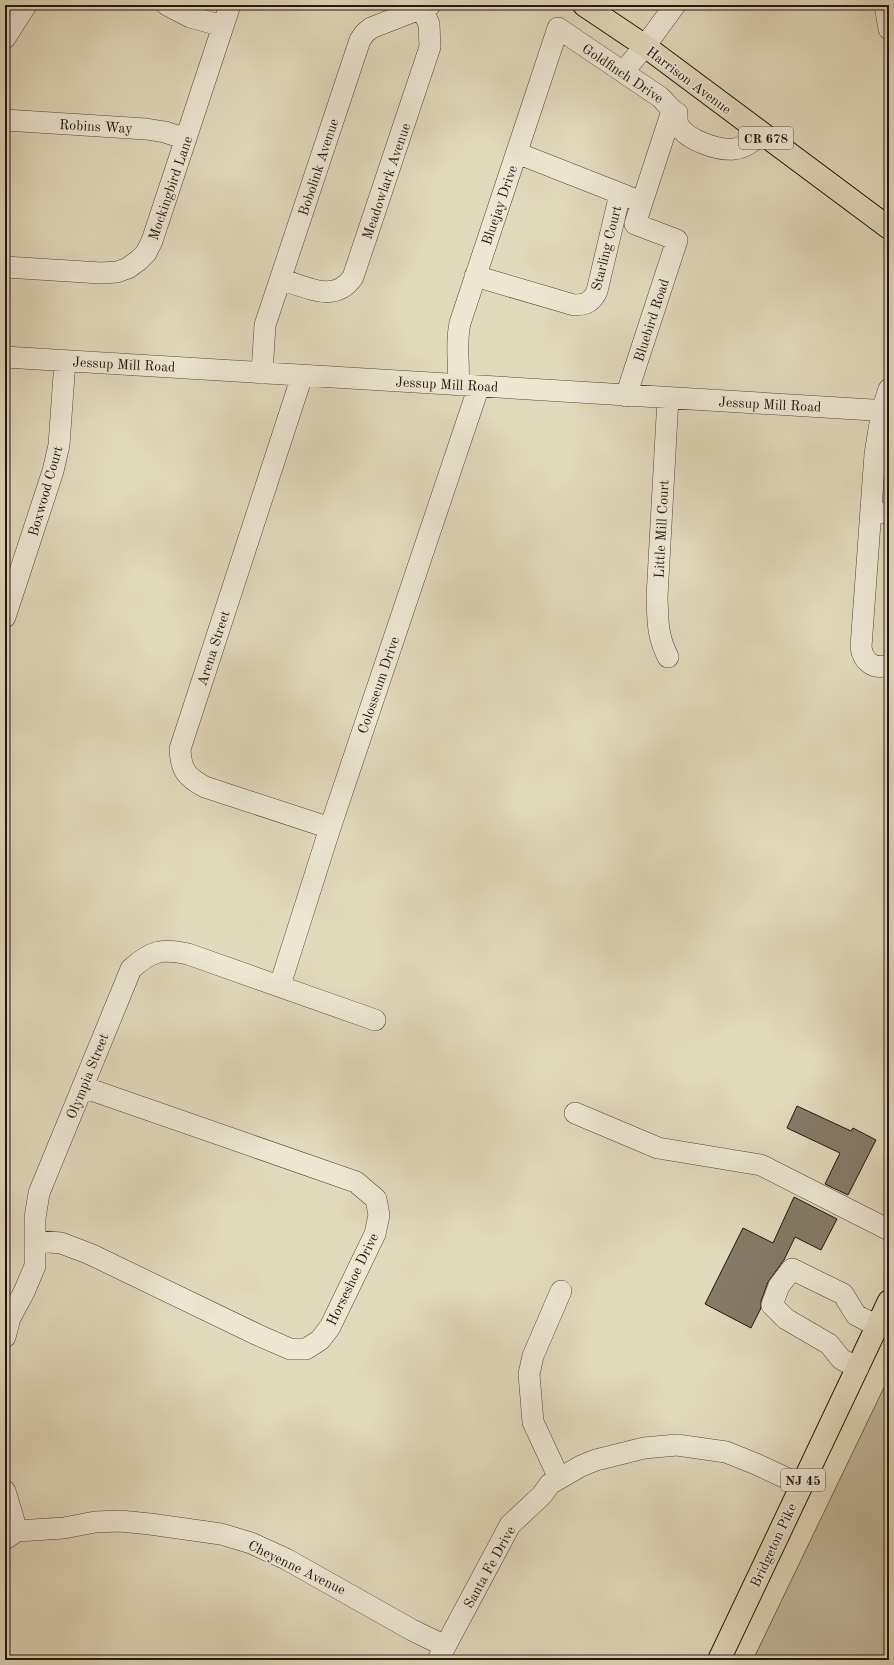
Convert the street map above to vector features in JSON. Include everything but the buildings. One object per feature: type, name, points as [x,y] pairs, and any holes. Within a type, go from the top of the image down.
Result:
[{"type":"main road","name":"Harrison Avenue","points":[[584,5],[645,46],[889,228]]},
{"type":"main road","name":"Bridgeton Pike","points":[[719,1660],[800,1485],[858,1368],[889,1301]]},
{"type":"street","points":[[5,38],[26,5]]},
{"type":"street","points":[[167,5],[190,17],[223,26]]},
{"type":"street","name":"Mockingbird Lane","points":[[5,267],[110,273],[122,271],[143,257],[150,247],[230,5]]},
{"type":"street","points":[[623,72],[645,46],[675,5]]},
{"type":"street","points":[[884,5],[889,30]]},
{"type":"street","name":"Meadowlark Avenue","points":[[281,279],[328,292],[339,291],[354,277],[427,60],[430,47],[430,35],[426,7]]},
{"type":"street","name":"Bobolink Avenue","points":[[262,373],[265,325],[360,40],[371,28],[426,7]]},
{"type":"street","name":"Goldfinch Drive","points":[[558,28],[660,97],[668,104],[672,111],[677,113],[678,125],[690,137],[722,148],[735,149],[747,146],[761,134]]},
{"type":"street","name":"Bluejay Drive","points":[[458,385],[457,337],[475,276],[558,28]]},
{"type":"street","points":[[642,202],[672,111]]},
{"type":"street","name":"Robins Way","points":[[5,120],[146,129],[165,132],[186,139]]},
{"type":"street","name":"Starling Court","points":[[517,153],[642,202],[635,224],[678,240],[676,245]]},
{"type":"street","name":"Starling Court","points":[[475,276],[574,305],[588,303],[597,292],[620,194]]},
{"type":"street","points":[[614,218],[635,224]]},
{"type":"street","name":"Bluebird Road","points":[[626,396],[676,245]]},
{"type":"street","name":"Jessup Mill Road","points":[[5,357],[885,411]]},
{"type":"street","name":"Boxwood Court","points":[[5,618],[53,471],[59,445],[65,361]]},
{"type":"street","name":"Arena Street","points":[[302,376],[180,749],[181,764],[191,780],[205,787],[330,828]]},
{"type":"street","name":"Colosseum Drive","points":[[280,985],[330,828],[479,386]]},
{"type":"street","points":[[889,389],[885,411],[881,467],[880,513],[862,654],[866,661],[872,666],[884,666],[889,664]]},
{"type":"street","name":"Little Mill Court","points":[[668,398],[657,597],[660,643],[668,657]]},
{"type":"street","name":"Olympia Street","points":[[5,1337],[10,1318],[24,1292],[35,1266],[37,1241],[36,1218],[39,1192],[131,969],[144,957],[155,951],[175,951],[188,954],[280,985],[375,1020]]},
{"type":"street","name":"Horseshoe Drive","points":[[37,1241],[61,1243],[90,1254],[258,1335],[290,1348],[306,1349],[320,1340],[330,1327],[375,1234],[379,1215],[376,1199],[356,1182],[83,1087]]},
{"type":"street","points":[[575,1113],[658,1148],[761,1165],[889,1230]]},
{"type":"street","points":[[858,1368],[841,1359],[829,1344],[786,1319],[772,1305],[779,1286],[792,1269],[843,1294],[856,1315],[877,1326]]},
{"type":"street","points":[[559,1478],[533,1422],[529,1374],[533,1356],[561,1291]]},
{"type":"street","name":"Santa Fe Drive","points":[[441,1653],[510,1525],[542,1495],[550,1484],[596,1460],[644,1448],[677,1445],[726,1452],[756,1464],[800,1485]]},
{"type":"street","points":[[5,1491],[11,1535]]},
{"type":"street","name":"Cheyenne Avenue","points":[[11,1535],[95,1522],[120,1521],[221,1534],[252,1543],[286,1559],[412,1630],[441,1653]]},
{"type":"shaded area","points":[[889,1377],[889,1660],[753,1660]]}]
